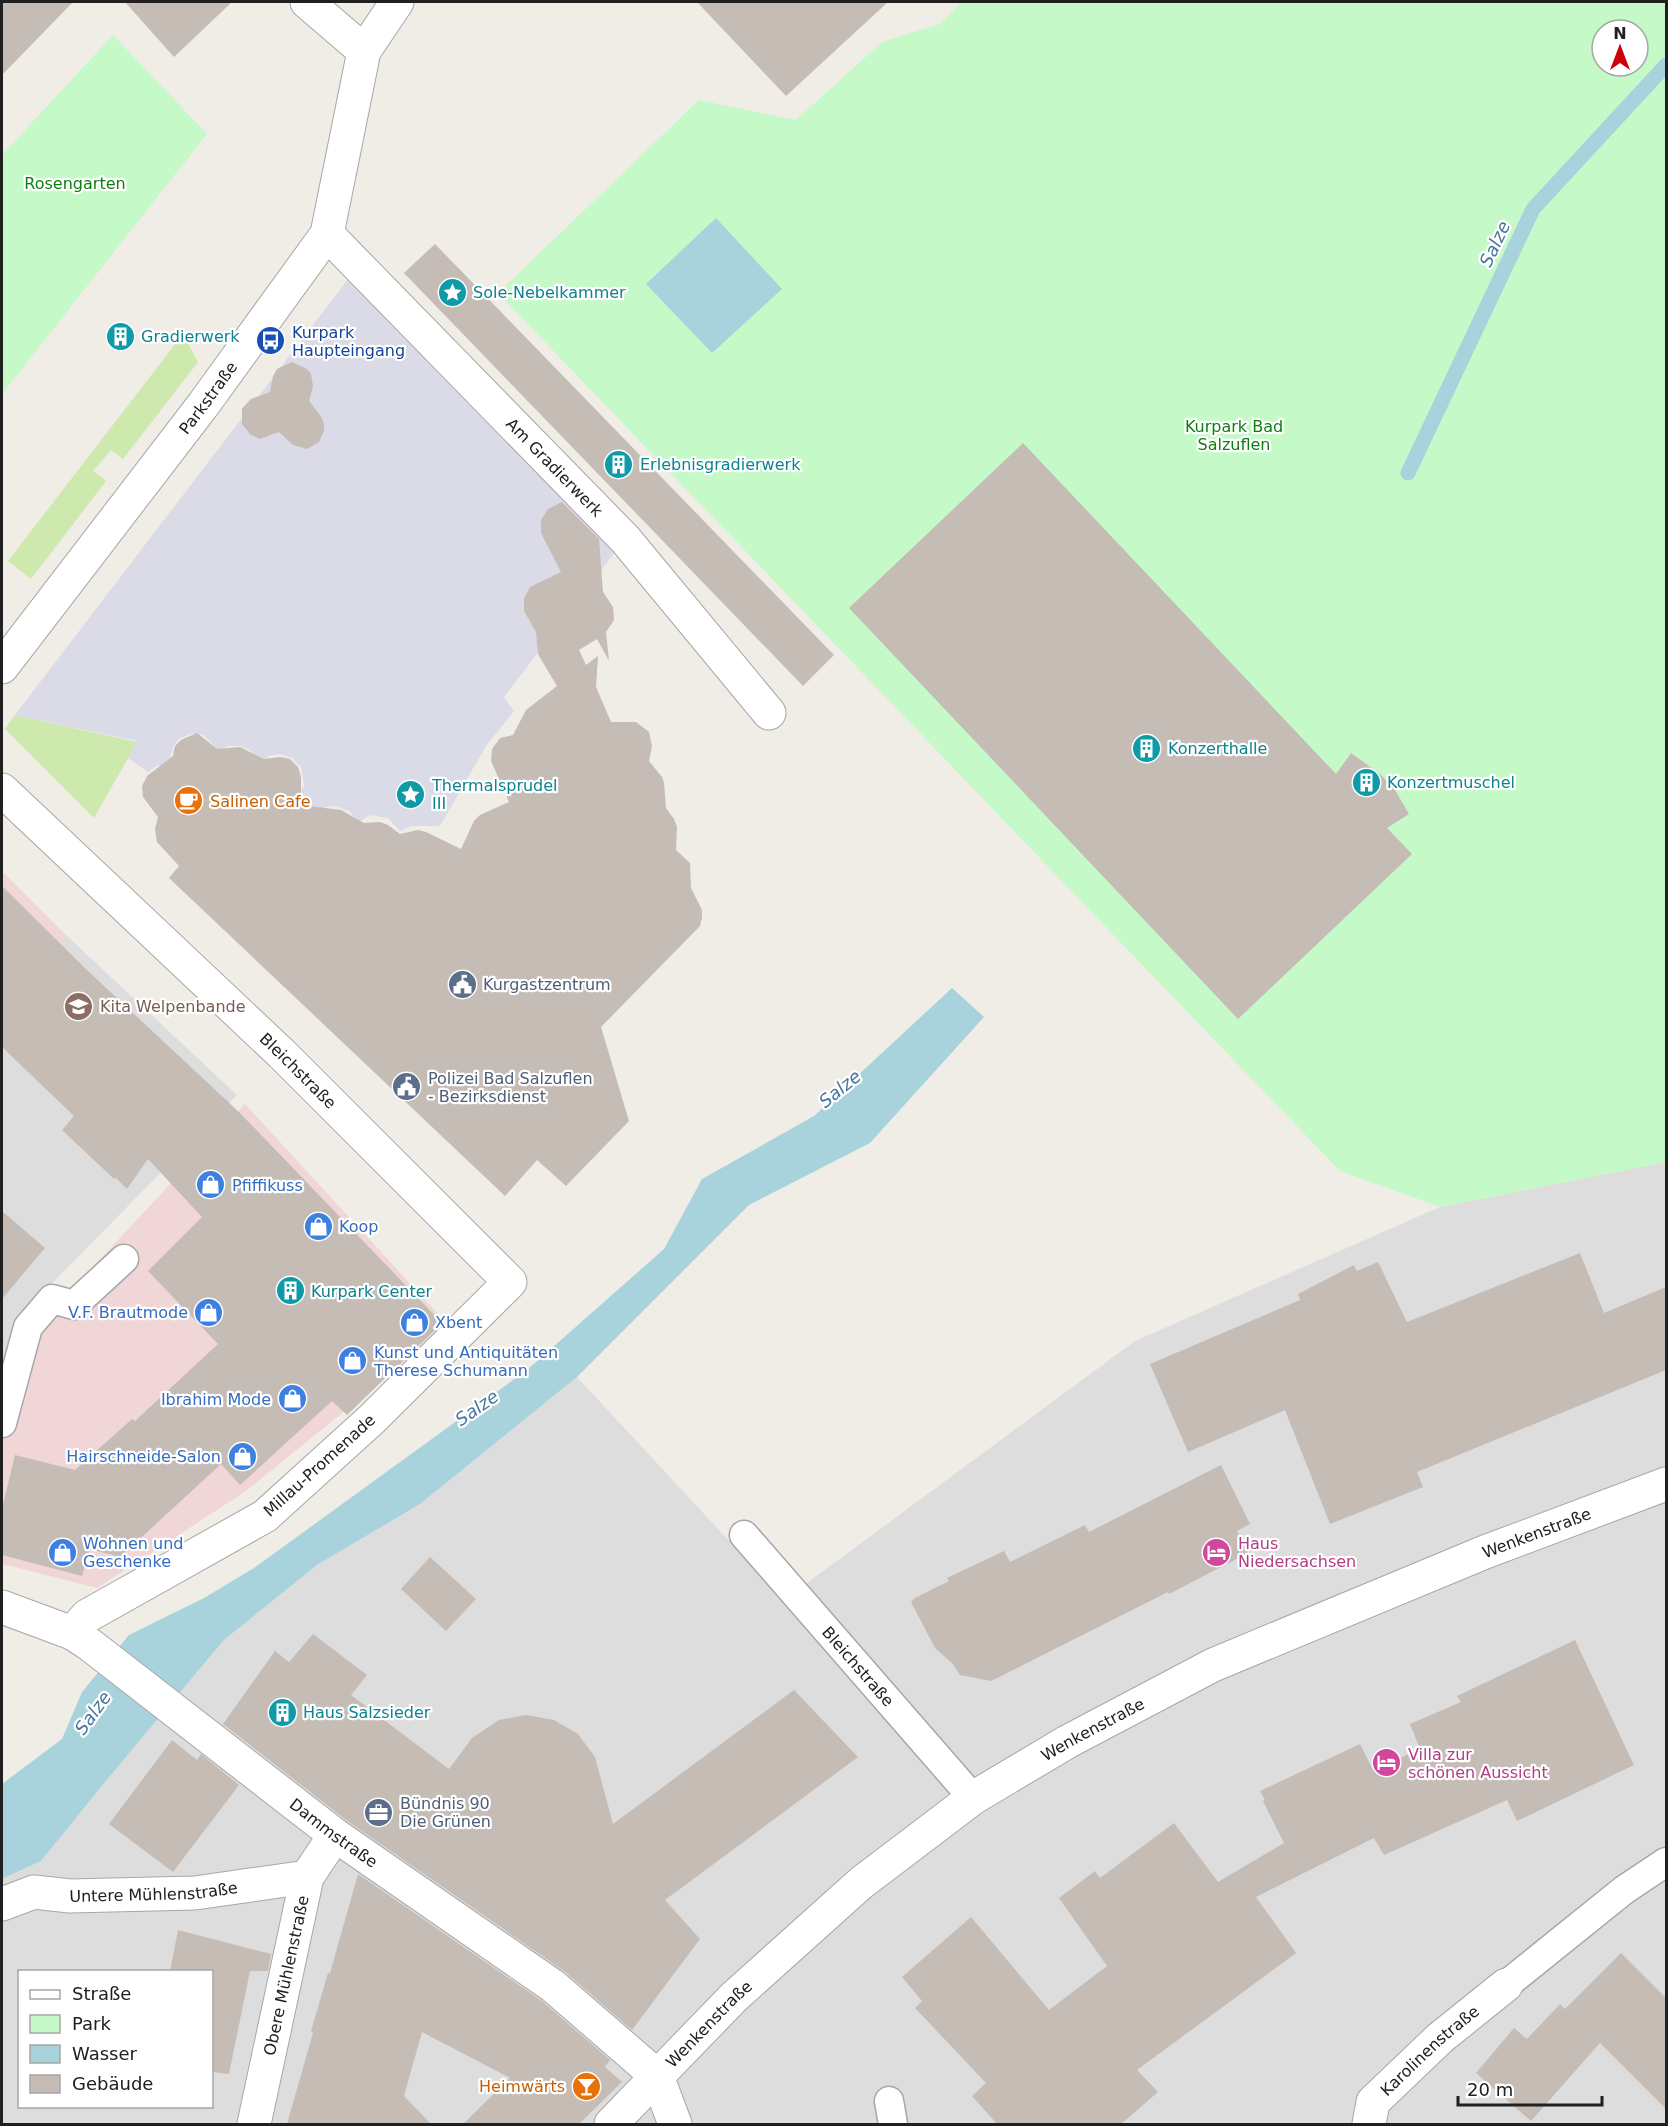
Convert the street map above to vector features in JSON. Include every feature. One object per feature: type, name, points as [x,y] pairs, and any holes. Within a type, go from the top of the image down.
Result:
[{"type":"street","points":[[307,2],[364,51]]},
{"type":"street","name":"Parkstraße","points":[[2,667],[203,405],[327,234],[364,51],[397,2]]},
{"type":"street","name":"Am Gradierwerk","points":[[327,234],[625,539],[769,713]]},
{"type":"street","name":"Bleichstraße","points":[[2,790],[282,1054],[510,1282]]},
{"type":"street","name":"Millau-Promenade","points":[[72,1633],[87,1616],[265,1515],[372,1419],[510,1282]]},
{"type":"street","name":"Wenkenstraße","points":[[610,2124],[734,1996],[861,1883],[973,1798],[1067,1742],[1213,1665],[1485,1552],[1666,1484]]},
{"type":"street","name":"Dammstraße","points":[[2,1607],[72,1633],[105,1656],[335,1835],[553,1986],[657,2076]]},
{"type":"street","name":"Obere Mühlenstraße","points":[[254,2124],[307,1877],[335,1835]]},
{"type":"street","name":"Untere Mühlenstraße","points":[[2,1904],[34,1893],[70,1896],[195,1893],[307,1877]]},
{"type":"street","name":"Karolinenstraße","points":[[1369,2124],[1373,2102],[1440,2038],[1506,1985]]},
{"type":"street","points":[[657,2076],[675,2124]]},
{"type":"lane","points":[[2,1423],[27,1328],[52,1299],[74,1305],[124,1259]]},
{"type":"lane","name":"Bleichstraße","points":[[744,1535],[973,1798]]},
{"type":"lane","points":[[1506,1985],[1624,1890],[1666,1862]]},
{"type":"shaded area","points":[[358,266],[625,539],[504,697],[514,711],[486,746],[440,826],[412,826],[400,831],[388,818],[370,815],[359,822],[349,811],[335,806],[325,807],[314,813],[309,805],[300,799],[299,795],[304,785],[301,767],[292,758],[280,754],[269,756],[262,761],[250,750],[240,746],[228,746],[218,752],[203,735],[191,734],[180,738],[174,745],[168,764],[156,766],[148,772],[128,758],[137,741],[15,715]]},
{"type":"shaded area","points":[[2,871],[67,936],[2,1003]]},
{"type":"shaded area","points":[[67,936],[237,1095],[17,1319],[2,1389],[2,1003]]},
{"type":"shaded area","points":[[245,1104],[449,1326],[246,1491],[97,1588],[2,1564],[2,1411],[34,1330]]},
{"type":"shaded area","points":[[1666,1162],[1666,2124],[2,2124],[2,1879],[41,1861],[224,1640],[317,1565],[420,1504],[577,1377],[784,1600],[1135,1341],[1440,1207]]},
{"type":"green space","name":"Kurpark Bad Salzuflen","points":[[961,2],[1666,2],[1666,1162],[1440,1207],[1340,1171],[498,293],[699,100],[796,120],[882,42],[940,24]]},
{"type":"green space","name":"Rosengarten","points":[[113,35],[207,134],[2,394],[2,155]]},
{"type":"green space","points":[[183,334],[198,362],[123,459],[111,450],[93,471],[106,481],[31,579],[8,561]]},
{"type":"green space","points":[[15,715],[137,742],[94,818],[5,729]]},
{"type":"water","points":[[716,218],[782,289],[712,353],[646,284]]},
{"type":"water","points":[[952,988],[984,1017],[870,1143],[749,1205],[577,1377],[420,1504],[317,1565],[224,1640],[41,1861],[2,1879],[2,1784],[62,1739],[82,1692],[129,1635],[204,1598],[254,1568],[527,1370],[664,1249],[702,1179],[814,1116]]},
{"type":"building","points":[[2,2],[73,2],[2,75]]},
{"type":"building","points":[[125,2],[232,2],[174,57]]},
{"type":"building","points":[[697,2],[888,2],[786,96]]},
{"type":"building","name":"Erlebnisgradierwerk","points":[[435,244],[834,655],[803,686],[404,273]]},
{"type":"building","points":[[292,362],[307,369],[311,374],[313,386],[309,401],[322,418],[324,425],[319,442],[307,449],[293,445],[279,432],[260,439],[250,434],[242,424],[242,409],[246,404],[251,399],[270,392],[277,369]]},
{"type":"building","name":"Konzerthalle","points":[[1023,443],[1336,774],[1351,753],[1380,774],[1395,790],[1409,814],[1387,828],[1412,854],[1238,1019],[849,608]]},
{"type":"building","name":"Kurgastzentrum","points":[[562,502],[599,539],[603,592],[613,607],[614,620],[606,632],[609,661],[597,639],[579,650],[586,665],[598,656],[596,687],[611,722],[636,722],[649,732],[652,746],[649,761],[662,777],[666,808],[677,827],[676,850],[690,863],[691,888],[702,910],[702,918],[700,926],[601,1027],[629,1121],[566,1186],[537,1160],[505,1196],[169,878],[179,866],[157,842],[155,829],[158,817],[143,797],[142,786],[147,776],[173,756],[175,746],[181,740],[197,733],[217,749],[240,747],[264,759],[280,757],[290,759],[298,767],[301,777],[301,805],[341,810],[364,823],[380,822],[388,825],[400,834],[418,830],[426,832],[461,849],[474,821],[480,815],[509,802],[491,761],[492,749],[500,738],[513,735],[526,710],[557,686],[538,654],[536,632],[524,611],[524,598],[530,587],[561,572],[541,533],[541,520],[548,509]]},
{"type":"building","points":[[2,886],[88,971],[240,1113],[442,1323],[347,1415],[332,1401],[240,1485],[221,1464],[120,1557],[90,1549],[82,1576],[2,1555],[2,1509],[15,1455],[75,1470],[132,1419],[135,1421],[218,1344],[148,1271],[202,1217],[148,1159],[127,1189],[116,1178],[114,1179],[62,1130],[74,1116],[2,1047]]},
{"type":"building","points":[[2,1211],[45,1248],[2,1299]]},
{"type":"building","points":[[1580,1253],[1604,1313],[1666,1287],[1666,1370],[1417,1472],[1423,1487],[1330,1524],[1285,1410],[1188,1452],[1150,1364],[1300,1300],[1298,1294],[1354,1265],[1357,1271],[1378,1262],[1407,1322]]},
{"type":"building","points":[[1221,1465],[1250,1524],[1237,1531],[1248,1553],[991,1681],[960,1675],[952,1663],[935,1648],[911,1602],[915,1598],[949,1581],[947,1578],[1004,1551],[1010,1562],[1085,1525],[1089,1532]]},
{"type":"building","points":[[430,1557],[476,1599],[446,1631],[401,1589]]},
{"type":"building","points":[[313,1634],[367,1675],[351,1695],[449,1769],[472,1738],[499,1720],[526,1715],[554,1720],[578,1734],[595,1757],[613,1824],[794,1690],[858,1757],[665,1900],[700,1939],[632,2030],[564,1971],[346,1820],[223,1724],[275,1651],[289,1662]]},
{"type":"building","points":[[1575,1640],[1634,1765],[1517,1821],[1507,1800],[1384,1855],[1374,1838],[1256,1897],[1296,1953],[1137,2070],[1158,2092],[1121,2124],[997,2124],[972,2096],[986,2083],[915,2008],[922,2001],[902,1977],[971,1917],[1049,2010],[1107,1966],[1059,1898],[1095,1871],[1100,1878],[1174,1823],[1218,1882],[1284,1843],[1260,1791],[1360,1744],[1373,1770],[1420,1749],[1410,1724],[1461,1702],[1457,1696]]},
{"type":"building","points":[[172,1740],[197,1760],[201,1754],[239,1785],[173,1872],[109,1824]]},
{"type":"building","points":[[358,1874],[542,2001],[610,2060],[605,2067],[622,2082],[579,2124],[463,2124],[510,2078],[422,2032],[404,2096],[431,2124],[287,2124],[313,2033],[311,2031]]},
{"type":"building","points":[[178,1930],[271,1954],[268,1971],[250,1971],[229,2074],[213,2072],[213,1970],[170,1970]]},
{"type":"building","points":[[1621,1953],[1666,1998],[1666,2109],[1600,2043],[1531,2121],[1476,2073],[1514,2028],[1527,2039],[1560,2004],[1565,2009]]},
{"type":"waterway","name":"Salze","points":[[1408,473],[1533,209],[1666,65]]},
{"type":"place","name":"Sole-Nebelkammer","points":[[452,292]]},
{"type":"place","name":"Gradierwerk","points":[[120,336]]},
{"type":"place","name":"Kurpark Haupteingang","points":[[271,341]]},
{"type":"place","name":"Erlebnisgradierwerk","points":[[619,464]]},
{"type":"place","name":"Konzerthalle","points":[[1147,748]]},
{"type":"place","name":"Konzertmuschel","points":[[1366,782]]},
{"type":"place","name":"Thermalsprudel III","points":[[411,794]]},
{"type":"place","name":"Salinen Cafe","points":[[189,801]]},
{"type":"place","name":"Kurgastzentrum","points":[[462,984]]},
{"type":"place","name":"Kita Welpenbande","points":[[79,1006]]},
{"type":"place","name":"Polizei Bad Salzuflen - Bezirksdienst","points":[[407,1087]]},
{"type":"place","name":"Pfiffikuss","points":[[211,1185]]},
{"type":"place","name":"Koop","points":[[318,1226]]},
{"type":"place","name":"Kurpark Center","points":[[290,1291]]},
{"type":"place","name":"V.F. Brautmode","points":[[209,1312]]},
{"type":"place","name":"Xbent","points":[[414,1322]]},
{"type":"place","name":"Kunst und Antiquitäten Therese Schumann","points":[[353,1361]]},
{"type":"place","name":"Ibrahim Mode","points":[[292,1399]]},
{"type":"place","name":"Hairschneide-Salon","points":[[242,1456]]},
{"type":"place","name":"Wohnen und Geschenke","points":[[62,1552]]},
{"type":"place","name":"Haus Niedersachsen","points":[[1217,1552]]},
{"type":"place","name":"Haus Salzsieder","points":[[282,1712]]},
{"type":"place","name":"Villa zur schönen Aussicht","points":[[1387,1763]]},
{"type":"place","name":"Bündnis 90 Die Grünen","points":[[379,1812]]},
{"type":"place","name":"Heimwärts","points":[[586,2086]]}]
